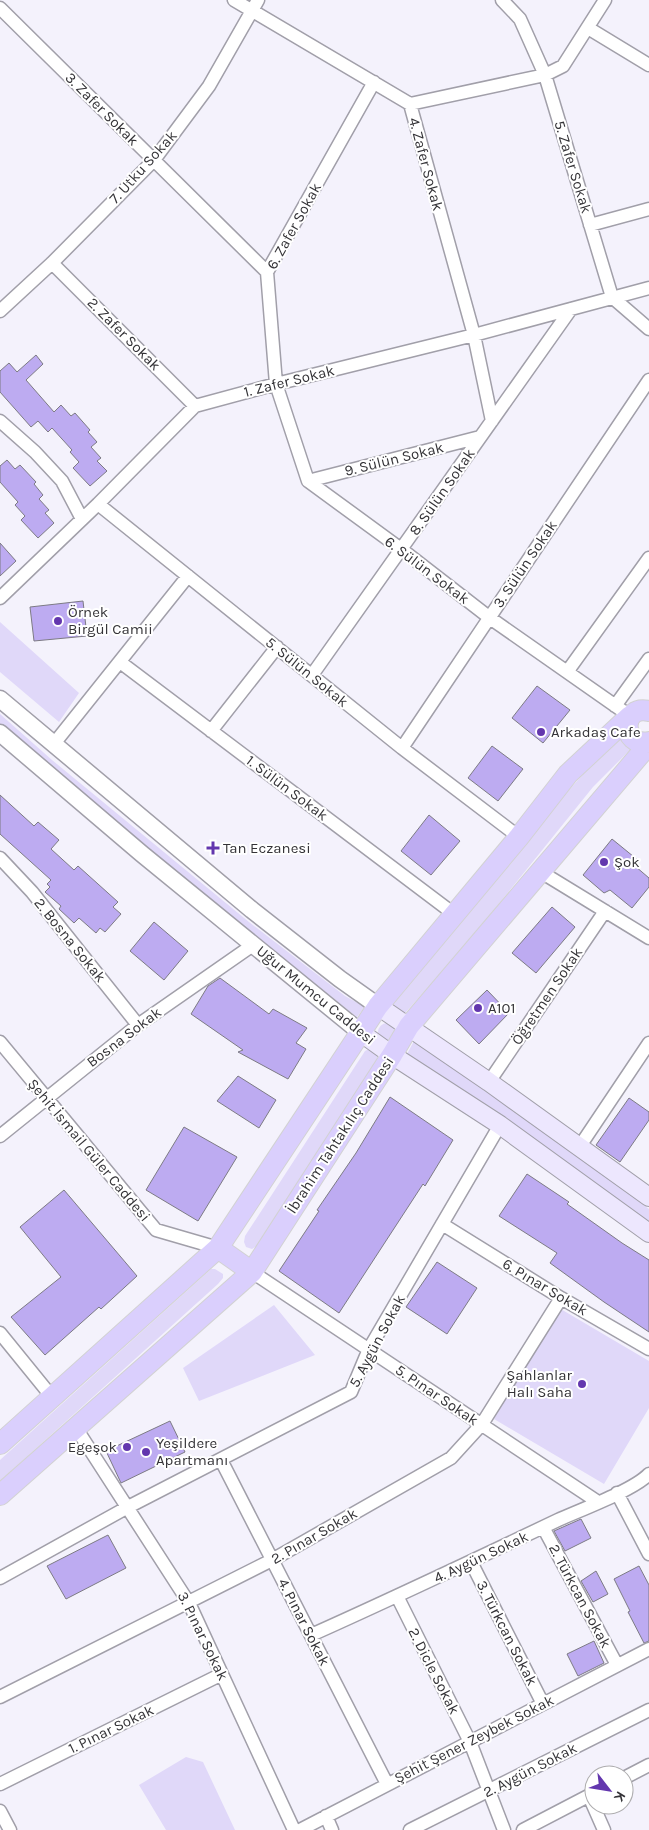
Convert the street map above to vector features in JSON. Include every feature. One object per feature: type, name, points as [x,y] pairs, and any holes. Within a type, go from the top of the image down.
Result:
[{"type":"main road","points":[[638,710],[627,725],[632,738],[640,742],[649,743]]},
{"type":"main road","points":[[0,1444],[218,1248],[378,1006],[519,837],[568,774],[638,710]]},
{"type":"main road","name":"İbrahim Tahtakılıç Caddesi","points":[[0,1495],[252,1272],[409,1026],[542,872],[649,743]]},
{"type":"main road","name":"Uğur Mumcu Caddesi","points":[[378,1006],[580,1146],[649,1197]]},
{"type":"main road","name":"Uğur Mumcu Caddesi","points":[[360,1032],[500,1125],[649,1233]]},
{"type":"main road","points":[[218,1248],[252,1272]]},
{"type":"street","name":"4. Zafer Sokak","points":[[234,0],[255,5],[410,104],[474,336],[492,421]]},
{"type":"street","name":"5. Zafer Sokak","points":[[502,0],[520,19],[545,75],[612,297]]},
{"type":"street","points":[[410,104],[545,75],[563,66],[606,0]]},
{"type":"street","name":"7. Utku Sokak","points":[[0,312],[52,263],[154,160],[210,86],[255,5]]},
{"type":"street","name":"3. Zafer Sokak","points":[[0,8],[267,272]]},
{"type":"street","points":[[588,28],[649,65]]},
{"type":"street","name":"6. Zafer Sokak","points":[[276,384],[267,272],[374,82]]},
{"type":"street","points":[[590,225],[649,209]]},
{"type":"street","name":"2. Zafer Sokak","points":[[52,263],[195,406]]},
{"type":"street","name":"1. Zafer Sokak","points":[[195,406],[276,384],[474,336],[649,288]]},
{"type":"street","points":[[612,297],[649,329]]},
{"type":"street","name":"8. Sülün Sokak","points":[[312,675],[572,309]]},
{"type":"street","name":"3. Sülün Sokak","points":[[402,748],[649,380]]},
{"type":"street","points":[[276,384],[308,481]]},
{"type":"street","points":[[0,598],[98,504],[195,406]]},
{"type":"street","points":[[0,421],[35,452],[62,481],[82,519]]},
{"type":"street","name":"9. Sülün Sokak","points":[[308,481],[480,437]]},
{"type":"street","name":"6. Sülün Sokak","points":[[308,481],[401,549],[490,618],[567,672],[638,710]]},
{"type":"street","name":"5. Sülün Sokak","points":[[98,504],[402,748],[519,837]]},
{"type":"street","points":[[567,672],[649,558]]},
{"type":"street","points":[[53,745],[188,576]]},
{"type":"street","points":[[211,731],[277,647]]},
{"type":"street","points":[[638,710],[649,659]]},
{"type":"street","name":"1. Sülün Sokak","points":[[120,662],[454,914]]},
{"type":"street","name":"Uğur Mumcu Caddesi","points":[[0,699],[252,910],[340,979],[378,1006]]},
{"type":"street","name":"Uğur Mumcu Caddesi","points":[[0,734],[135,848],[360,1032]]},
{"type":"street","name":"2. Bosna Sokak","points":[[0,858],[32,892],[138,1025]]},
{"type":"street","points":[[542,872],[605,911],[647,931]]},
{"type":"street","name":"Öğretmen Sokak","points":[[489,1082],[605,911]]},
{"type":"street","name":"Bosna Sokak","points":[[0,1136],[138,1025],[253,945]]},
{"type":"street","name":"Şehit İsmail Güler Caddesi","points":[[0,1042],[156,1230],[218,1248]]},
{"type":"street","points":[[580,1146],[649,1043]]},
{"type":"street","name":"5. Aygün Sokak","points":[[0,1578],[128,1508],[351,1392],[368,1349],[500,1125]]},
{"type":"street","name":"6. Pınar Sokak","points":[[442,1224],[649,1349]]},
{"type":"street","name":"5. Pınar Sokak","points":[[252,1272],[598,1502]]},
{"type":"street","name":"2. Pınar Sokak","points":[[0,1696],[272,1560],[451,1458],[482,1424],[562,1298]]},
{"type":"street","points":[[0,1333],[52,1397]]},
{"type":"street","name":"3. Pınar Sokak","points":[[76,1428],[189,1603],[294,1830]]},
{"type":"street","name":"4. Pınar Sokak","points":[[221,1460],[387,1784]]},
{"type":"street","name":"4. Aygün Sokak","points":[[311,1635],[617,1493],[644,1479],[649,1474]]},
{"type":"street","points":[[617,1493],[649,1554]]},
{"type":"street","name":"2. Türkcan Sokak","points":[[543,1527],[617,1665]]},
{"type":"street","name":"3. Türkcan Sokak","points":[[471,1562],[543,1704]]},
{"type":"street","name":"2. Dicle Sokak","points":[[397,1596],[470,1742],[504,1830]]},
{"type":"street","name":"Şehit Şener Zeybek Sokak","points":[[300,1830],[649,1649]]},
{"type":"street","name":"1. Pınar Sokak","points":[[0,1784],[222,1674]]},
{"type":"street","name":"2. Aygün Sokak","points":[[410,1830],[649,1710]]},
{"type":"street","points":[[634,1773],[649,1765]]},
{"type":"street","points":[[523,1830],[584,1799]]},
{"type":"street","points":[[0,1811],[10,1830]]},
{"type":"street","points":[[599,1815],[604,1830]]},
{"type":"street","points":[[326,1816],[332,1830]]},
{"type":"shaded area","points":[[0,622],[79,693],[59,722],[0,672]]},
{"type":"shaded area","points":[[0,714],[52,760],[249,922],[345,996],[365,1007],[357,1017],[243,927],[0,725]]},
{"type":"shaded area","points":[[623,734],[634,746],[593,787],[464,947],[402,1015],[392,1006],[395,998],[503,872],[561,799],[593,763]]},
{"type":"shaded area","points":[[387,1023],[393,1026],[396,1032],[393,1038],[387,1041],[381,1038],[378,1032],[381,1026]]},
{"type":"shaded area","points":[[414,1041],[504,1100],[649,1209],[649,1223],[495,1110],[407,1054]]},
{"type":"shaded area","points":[[369,1049],[377,1055],[378,1060],[257,1246],[252,1249],[246,1247],[244,1242],[245,1236],[365,1051]]},
{"type":"shaded area","points":[[211,1269],[215,1269],[223,1274],[223,1278],[218,1284],[0,1481],[0,1460]]},
{"type":"shaded area","points":[[274,1305],[315,1355],[199,1401],[183,1368]]},
{"type":"shaded area","name":"Şahlanlar Halı Saha","points":[[559,1308],[649,1361],[649,1408],[604,1484],[494,1419]]},
{"type":"shaded area","points":[[186,1757],[203,1762],[235,1830],[166,1830],[139,1785]]},
{"type":"building","points":[[36,355],[43,364],[26,380],[54,412],[61,405],[71,416],[75,413],[90,430],[88,432],[97,442],[91,447],[101,458],[97,461],[107,471],[90,486],[73,468],[79,462],[70,452],[72,450],[52,428],[48,432],[38,421],[31,427],[0,392],[0,371],[9,363],[17,372]]},
{"type":"building","points":[[7,460],[15,469],[20,465],[36,482],[34,484],[43,495],[39,499],[49,510],[45,513],[54,523],[38,538],[21,520],[25,516],[15,505],[18,502],[0,482],[0,466]]},
{"type":"building","points":[[0,543],[16,561],[0,576]]},
{"type":"building","name":"Örnek Birgül Camii","points":[[83,601],[87,636],[34,641],[30,607]]},
{"type":"building","points":[[537,686],[570,710],[543,743],[512,718]]},
{"type":"building","points":[[492,746],[523,769],[498,801],[468,778]]},
{"type":"building","points":[[0,795],[34,826],[38,822],[59,840],[51,849],[74,870],[78,866],[118,902],[113,907],[121,914],[105,932],[100,928],[96,933],[79,918],[74,923],[59,909],[61,906],[45,892],[50,887],[47,884],[51,880],[0,834]]},
{"type":"building","points":[[429,815],[460,841],[431,875],[401,851]]},
{"type":"building","points":[[612,839],[639,861],[635,866],[649,878],[649,887],[632,908],[610,890],[604,893],[583,875]]},
{"type":"building","points":[[552,907],[575,927],[536,973],[512,953]]},
{"type":"building","points":[[154,922],[188,951],[164,980],[130,951]]},
{"type":"building","points":[[220,978],[269,1014],[273,1009],[307,1028],[296,1043],[306,1049],[288,1079],[238,1052],[243,1050],[191,1014],[208,986]]},
{"type":"building","points":[[487,990],[509,1013],[479,1044],[456,1020]]},
{"type":"building","points":[[238,1076],[276,1100],[259,1128],[217,1101]]},
{"type":"building","points":[[390,1097],[453,1140],[425,1186],[423,1184],[339,1313],[279,1271]]},
{"type":"building","points":[[629,1098],[649,1112],[649,1120],[620,1162],[596,1145]]},
{"type":"building","points":[[184,1127],[237,1157],[198,1221],[146,1190]]},
{"type":"building","points":[[527,1174],[569,1202],[567,1204],[622,1243],[649,1260],[649,1332],[550,1263],[557,1253],[499,1216]]},
{"type":"building","points":[[64,1190],[137,1276],[101,1309],[99,1307],[45,1355],[11,1317],[61,1277],[20,1227]]},
{"type":"building","points":[[437,1262],[477,1288],[447,1334],[406,1307]]},
{"type":"building","name":"Yeşildere Apartmanı","points":[[170,1421],[185,1452],[121,1483],[106,1451]]},
{"type":"building","points":[[581,1519],[591,1538],[565,1551],[554,1531]]},
{"type":"building","points":[[108,1535],[126,1568],[66,1599],[47,1566]]},
{"type":"building","points":[[639,1566],[649,1585],[649,1641],[644,1643],[614,1579]]},
{"type":"building","points":[[596,1571],[608,1594],[593,1602],[581,1581]]},
{"type":"building","points":[[594,1641],[604,1663],[578,1676],[567,1654]]},
{"type":"place","name":"Örnek Birgül Camii","points":[[58,621]]},
{"type":"place","name":"Arkadaş Cafe","points":[[541,732]]},
{"type":"place","name":"Tan Eczanesi","points":[[213,848]]},
{"type":"place","name":"Şok","points":[[604,862]]},
{"type":"place","name":"A101","points":[[478,1008]]},
{"type":"place","name":"Şahlanlar Halı Saha","points":[[582,1384]]},
{"type":"place","name":"Egeşok","points":[[127,1447]]},
{"type":"place","name":"Yeşildere Apartmanı","points":[[146,1452]]}]
